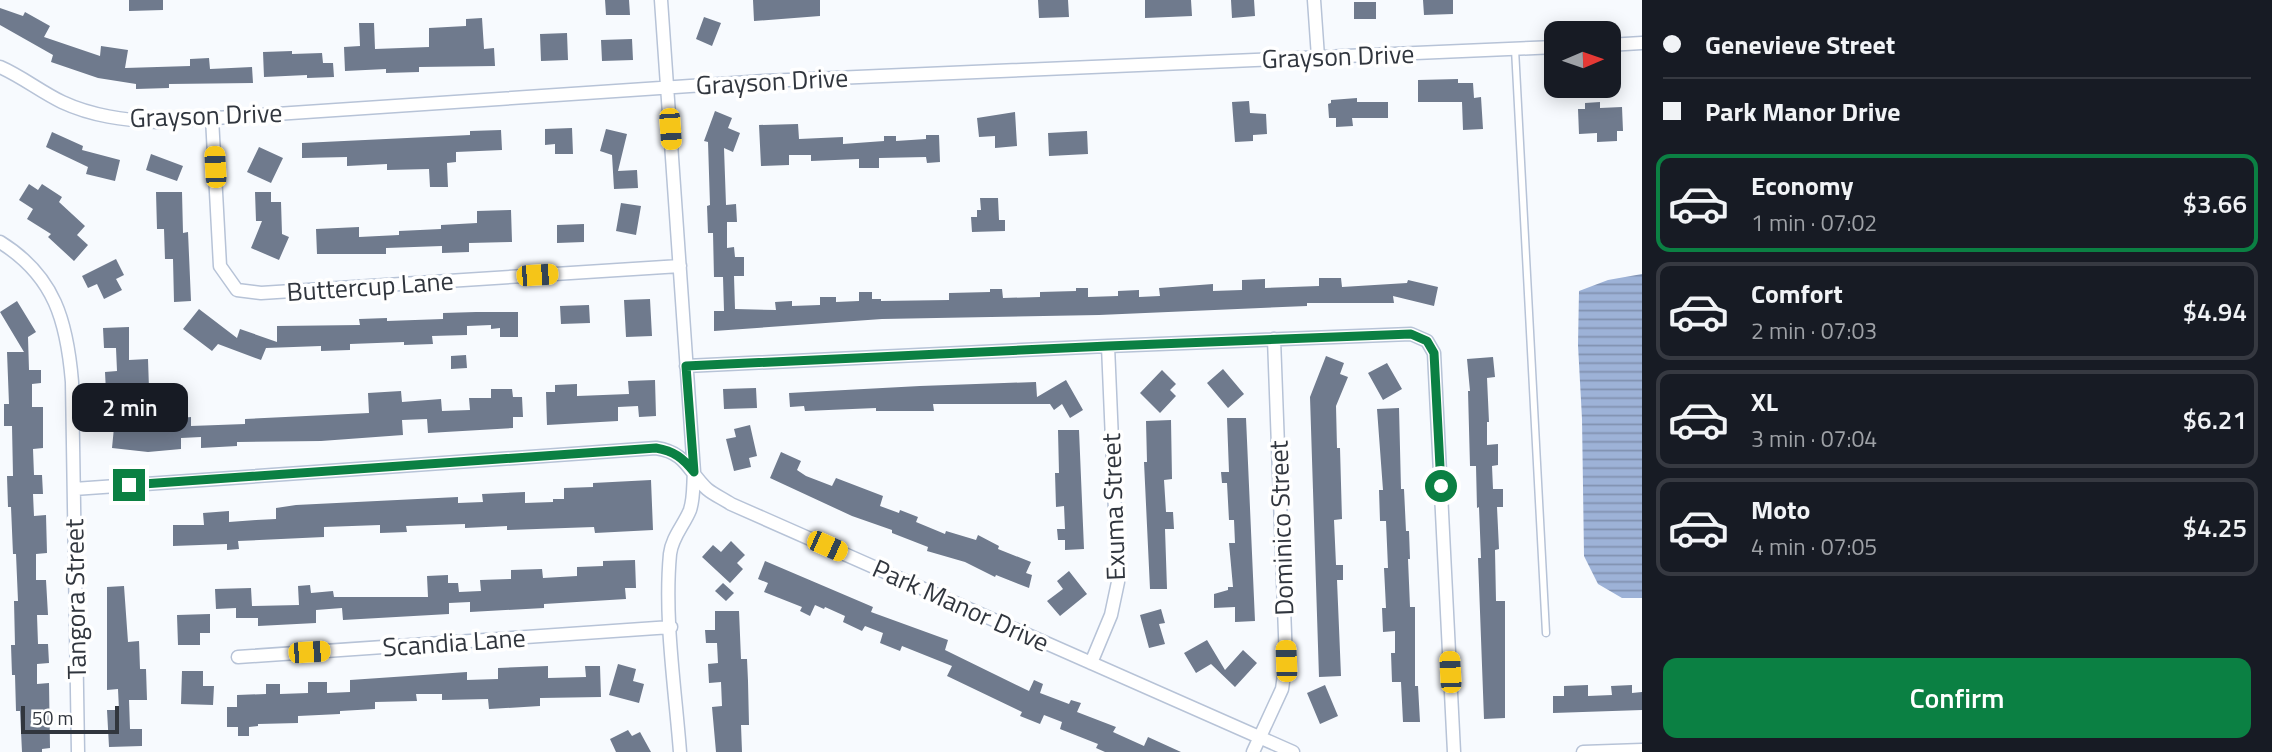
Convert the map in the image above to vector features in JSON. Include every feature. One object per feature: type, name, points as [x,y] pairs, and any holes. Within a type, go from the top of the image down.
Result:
[{"type":"street","points":[[661,0],[694,472],[690,510],[671,548],[671,626],[680,752]]},
{"type":"street","points":[[1314,0],[1318,57]]},
{"type":"street","points":[[1621,44],[1642,43]]},
{"type":"street","name":"Grayson Drive","points":[[0,67],[64,103],[123,120],[157,122],[765,81],[1544,48]]},
{"type":"street","name":"Buttercup Lane","points":[[212,118],[220,266],[237,290],[261,293],[680,266]]},
{"type":"street","points":[[0,242],[15,251],[38,274],[58,307],[68,341],[72,382],[74,489]]},
{"type":"street","points":[[686,366],[1411,334],[1427,341],[1434,353],[1454,752]]},
{"type":"street","name":"Dominico Street","points":[[1254,752],[1282,689],[1286,661],[1274,339]]},
{"type":"street","name":"Exuma Street","points":[[1091,663],[1111,615],[1118,582],[1108,346]]},
{"type":"street","name":"Park Manor Drive","points":[[74,489],[656,448],[671,451],[684,460],[708,490],[732,504],[1293,752]]},
{"type":"street","name":"Tangora Street","points":[[74,489],[78,752]]},
{"type":"street","name":"Scandia Lane","points":[[238,657],[671,626]]},
{"type":"street","points":[[1583,752],[1642,750]]},
{"type":"lane","points":[[1515,49],[1546,633]]},
{"type":"water","points":[[1642,274],[1642,598],[1622,598],[1598,584],[1584,556],[1579,291],[1608,280]]},
{"type":"building","points":[[129,0],[163,0],[163,10],[129,11]]},
{"type":"building","points":[[605,0],[629,0],[630,15],[606,15]]},
{"type":"building","points":[[753,0],[820,0],[820,16],[754,21]]},
{"type":"building","points":[[1038,0],[1068,0],[1069,17],[1039,18]]},
{"type":"building","points":[[1145,0],[1191,0],[1192,16],[1145,18]]},
{"type":"building","points":[[1231,0],[1254,0],[1255,16],[1232,18]]},
{"type":"building","points":[[1423,0],[1453,0],[1453,14],[1424,15]]},
{"type":"building","points":[[1354,2],[1376,2],[1376,19],[1354,19]]},
{"type":"building","points":[[0,8],[23,16],[25,12],[50,26],[44,37],[100,56],[101,46],[128,50],[125,68],[190,66],[190,59],[209,58],[210,69],[252,67],[253,83],[169,84],[169,88],[136,89],[136,84],[98,78],[51,62],[53,55],[0,25]]},
{"type":"building","points":[[704,17],[721,23],[712,46],[696,39]]},
{"type":"building","points":[[482,18],[484,49],[494,48],[495,66],[419,67],[419,72],[386,73],[386,69],[345,71],[344,47],[360,46],[359,23],[374,23],[375,49],[429,47],[429,28],[466,26],[466,19]]},
{"type":"building","points":[[567,33],[568,60],[541,61],[540,34]]},
{"type":"building","points":[[632,39],[633,60],[602,61],[601,40]]},
{"type":"building","points":[[292,51],[292,54],[322,53],[323,63],[333,63],[334,77],[264,77],[263,52]]},
{"type":"building","points":[[1458,79],[1458,83],[1473,83],[1474,98],[1481,97],[1483,129],[1463,130],[1462,102],[1418,102],[1418,80]]},
{"type":"building","points":[[1357,98],[1357,102],[1388,102],[1388,118],[1352,118],[1353,126],[1336,127],[1336,118],[1329,118],[1328,104],[1331,100]]},
{"type":"building","points":[[1249,101],[1250,113],[1266,114],[1267,134],[1253,135],[1253,141],[1235,142],[1232,102]]},
{"type":"building","points":[[1600,102],[1600,108],[1622,107],[1623,131],[1617,131],[1617,141],[1597,142],[1597,133],[1579,134],[1578,109],[1585,109],[1585,103]]},
{"type":"building","points":[[715,111],[732,118],[728,128],[740,133],[733,152],[724,148],[726,205],[736,204],[737,222],[727,222],[727,248],[734,247],[735,257],[744,257],[744,276],[734,276],[735,309],[776,310],[775,302],[792,301],[792,306],[820,305],[820,297],[836,297],[836,302],[859,301],[859,292],[872,292],[872,299],[881,301],[949,300],[949,293],[990,292],[990,289],[1002,289],[1003,298],[1040,297],[1040,292],[1076,291],[1076,288],[1088,288],[1088,297],[1118,296],[1118,291],[1139,290],[1139,297],[1160,296],[1159,288],[1213,284],[1213,291],[1242,290],[1242,280],[1265,279],[1265,288],[1319,286],[1319,278],[1341,278],[1342,287],[1407,283],[1408,280],[1438,287],[1434,306],[1393,296],[1394,303],[1307,303],[1307,306],[1099,315],[882,319],[714,331],[714,311],[724,311],[723,277],[714,277],[713,233],[708,233],[708,142],[704,141]]},
{"type":"building","points":[[1015,112],[1017,146],[995,148],[995,136],[979,137],[977,118]]},
{"type":"building","points":[[798,124],[799,139],[843,137],[843,144],[884,141],[884,136],[896,136],[896,141],[926,139],[926,135],[939,135],[940,162],[927,163],[926,157],[879,158],[879,168],[859,168],[859,159],[811,161],[811,155],[789,155],[789,165],[761,166],[759,125]]},
{"type":"building","points":[[572,128],[573,154],[555,154],[555,144],[545,145],[545,129]]},
{"type":"building","points":[[606,129],[627,134],[618,171],[637,170],[638,188],[614,189],[612,155],[600,151]]},
{"type":"building","points":[[501,130],[502,150],[456,152],[456,162],[447,163],[448,187],[430,187],[429,169],[387,170],[387,164],[347,166],[347,157],[302,158],[302,143],[470,135],[470,131]]},
{"type":"building","points":[[1087,131],[1088,154],[1049,156],[1048,133]]},
{"type":"building","points":[[52,132],[83,146],[82,150],[120,160],[115,181],[86,174],[88,167],[46,147]]},
{"type":"building","points":[[259,147],[283,158],[271,183],[247,172]]},
{"type":"building","points":[[151,154],[183,166],[177,181],[146,170]]},
{"type":"building","points":[[29,184],[38,190],[42,184],[62,197],[59,202],[85,226],[77,235],[88,245],[74,261],[48,237],[51,234],[27,219],[33,209],[19,200]]},
{"type":"building","points":[[156,192],[182,192],[183,233],[188,232],[191,301],[174,302],[173,259],[165,259],[164,229],[157,229]]},
{"type":"building","points":[[255,192],[271,192],[271,202],[281,202],[282,234],[289,237],[279,260],[251,248],[262,221],[256,221]]},
{"type":"building","points":[[980,198],[998,198],[999,220],[1005,220],[1005,231],[972,232],[971,217],[977,217],[977,210],[981,210]]},
{"type":"building","points":[[621,203],[641,206],[636,235],[616,231]]},
{"type":"building","points":[[511,210],[512,242],[469,243],[469,252],[442,253],[442,246],[386,248],[386,254],[317,254],[316,229],[359,227],[359,237],[399,235],[399,231],[441,229],[441,225],[477,223],[477,211]]},
{"type":"building","points":[[584,224],[584,242],[557,243],[557,225]]},
{"type":"building","points":[[116,259],[124,275],[116,279],[122,290],[104,299],[97,284],[88,288],[82,276]]},
{"type":"building","points":[[650,299],[652,336],[626,337],[624,300]]},
{"type":"building","points":[[17,301],[36,332],[28,337],[29,370],[41,370],[41,383],[32,384],[32,407],[43,407],[43,448],[33,449],[34,475],[42,475],[43,494],[33,494],[34,516],[46,515],[47,553],[36,554],[36,580],[46,580],[48,615],[37,615],[38,644],[48,644],[49,663],[37,664],[37,684],[49,683],[50,748],[42,749],[42,752],[22,752],[20,711],[16,711],[15,675],[12,675],[11,645],[15,645],[14,601],[18,601],[11,507],[8,507],[7,476],[13,476],[12,426],[4,426],[4,404],[9,404],[7,352],[24,352],[0,312]]},
{"type":"building","points":[[589,305],[590,323],[561,324],[560,306]]},
{"type":"building","points":[[199,309],[237,338],[240,329],[277,342],[277,326],[360,325],[359,319],[443,319],[443,313],[476,312],[518,312],[518,337],[500,337],[500,328],[491,329],[491,325],[467,326],[467,335],[432,336],[433,344],[350,344],[350,350],[321,351],[321,346],[266,348],[261,360],[218,344],[212,351],[183,329]]},
{"type":"building","points":[[129,327],[129,360],[148,359],[149,389],[106,392],[105,372],[117,371],[116,348],[104,348],[103,328]]},
{"type":"building","points":[[466,355],[467,368],[451,369],[451,356]]},
{"type":"building","points":[[1326,356],[1344,363],[1340,374],[1348,377],[1336,406],[1342,519],[1334,520],[1336,565],[1343,565],[1343,580],[1337,580],[1341,676],[1319,677],[1310,397]]},
{"type":"building","points":[[1493,357],[1495,377],[1487,378],[1487,445],[1498,444],[1498,465],[1492,466],[1493,489],[1503,489],[1503,507],[1497,507],[1499,549],[1495,550],[1496,601],[1505,601],[1505,718],[1484,719],[1478,558],[1481,558],[1479,507],[1477,508],[1476,466],[1470,466],[1470,391],[1467,359]]},
{"type":"building","points":[[1387,363],[1402,389],[1383,400],[1368,373]]},
{"type":"building","points":[[1223,369],[1244,394],[1228,408],[1207,383]]},
{"type":"building","points":[[1162,370],[1176,384],[1170,390],[1176,396],[1160,413],[1140,393]]},
{"type":"building","points":[[655,380],[656,416],[639,417],[638,406],[618,407],[618,421],[547,425],[546,392],[555,392],[555,385],[577,384],[577,396],[629,394],[628,381]]},
{"type":"building","points":[[1066,380],[1083,410],[1070,418],[1062,404],[1054,410],[1050,404],[933,404],[934,411],[876,411],[876,408],[805,411],[804,406],[790,407],[789,393],[920,386],[1036,382],[1037,397]]},
{"type":"building","points":[[756,388],[757,408],[724,409],[723,389]]},
{"type":"building","points":[[491,389],[512,389],[513,397],[522,397],[523,417],[513,417],[513,428],[428,433],[427,419],[402,420],[403,435],[321,441],[237,442],[237,446],[201,448],[201,437],[181,438],[181,449],[148,452],[112,448],[116,407],[170,412],[180,409],[181,418],[191,417],[191,426],[245,424],[245,419],[369,413],[368,393],[401,391],[402,402],[441,399],[442,411],[470,410],[469,398],[491,398]]},
{"type":"building","points":[[1399,408],[1401,489],[1404,489],[1406,531],[1409,531],[1410,607],[1415,607],[1415,686],[1418,686],[1420,722],[1403,722],[1401,682],[1392,682],[1391,653],[1395,653],[1395,631],[1383,632],[1382,608],[1386,608],[1384,568],[1388,568],[1386,521],[1380,521],[1379,490],[1383,490],[1377,409]]},
{"type":"building","points":[[1227,418],[1246,418],[1255,621],[1235,622],[1235,607],[1214,608],[1214,594],[1233,587],[1229,543],[1235,543],[1234,520],[1229,520],[1227,483],[1222,483],[1221,472],[1229,472]]},
{"type":"building","points":[[1171,420],[1172,479],[1164,480],[1166,512],[1173,512],[1174,529],[1165,529],[1167,589],[1150,589],[1144,462],[1147,462],[1146,421]]},
{"type":"building","points":[[750,425],[757,456],[749,458],[751,467],[734,471],[726,439],[736,437],[734,429]]},
{"type":"building","points":[[1058,430],[1079,430],[1084,549],[1065,550],[1065,540],[1058,540],[1057,529],[1065,529],[1064,506],[1056,507],[1055,473],[1059,473]]},
{"type":"building","points":[[781,452],[801,461],[797,470],[806,476],[832,486],[836,478],[883,496],[880,506],[918,517],[916,522],[945,534],[946,531],[976,540],[978,535],[999,546],[998,549],[1031,562],[1026,573],[1032,575],[1029,588],[996,575],[995,577],[965,562],[927,551],[928,547],[892,533],[892,530],[852,516],[770,478]]},
{"type":"building","points":[[651,480],[653,530],[595,533],[594,527],[507,530],[507,526],[465,528],[465,524],[406,526],[407,532],[380,533],[380,525],[324,527],[324,537],[238,541],[239,549],[227,550],[227,544],[173,546],[173,525],[204,525],[203,513],[229,511],[229,522],[276,519],[276,508],[296,505],[458,497],[458,503],[483,502],[482,494],[525,492],[525,503],[553,502],[553,499],[564,499],[564,488],[593,487],[593,483]]},
{"type":"building","points":[[731,541],[745,555],[737,563],[743,569],[730,583],[702,557],[713,545],[721,552]]},
{"type":"building","points":[[635,560],[636,588],[625,588],[626,599],[544,604],[544,608],[470,612],[470,602],[449,603],[449,614],[343,620],[342,608],[316,610],[316,623],[258,626],[258,618],[236,618],[236,608],[216,609],[215,589],[251,588],[252,606],[299,605],[298,586],[310,585],[311,593],[333,591],[334,597],[428,597],[427,576],[448,575],[448,583],[458,583],[459,592],[481,591],[480,580],[511,579],[511,570],[542,569],[543,578],[577,576],[577,567],[603,566],[603,561]]},
{"type":"building","points":[[765,561],[873,607],[871,612],[948,640],[945,650],[1029,691],[1034,680],[1043,684],[1040,693],[1069,704],[1071,700],[1081,703],[1077,712],[1116,727],[1113,732],[1144,746],[1148,737],[1181,752],[1105,752],[1096,748],[1098,744],[1060,729],[1062,722],[1044,715],[1040,724],[1020,716],[1022,712],[947,676],[952,666],[902,646],[900,651],[880,643],[883,633],[865,626],[862,631],[843,622],[845,616],[825,607],[824,609],[815,605],[810,616],[800,611],[802,607],[764,592],[768,583],[758,579]]},
{"type":"building","points":[[1069,571],[1087,594],[1060,616],[1047,601],[1063,589],[1057,581]]},
{"type":"building","points":[[723,583],[734,593],[726,601],[715,591]]},
{"type":"building","points":[[124,586],[128,642],[139,641],[140,669],[146,669],[147,700],[129,700],[130,729],[142,729],[142,746],[109,747],[107,710],[119,710],[118,689],[107,690],[107,587]]},
{"type":"building","points":[[1161,609],[1165,623],[1159,624],[1165,644],[1149,648],[1140,615]]},
{"type":"building","points":[[715,611],[739,611],[741,659],[747,659],[749,725],[741,725],[742,752],[716,752],[712,707],[722,706],[721,682],[709,683],[708,664],[718,663],[717,643],[706,643],[705,630],[715,630]]},
{"type":"building","points":[[210,614],[210,633],[200,633],[200,645],[178,645],[177,615]]},
{"type":"building","points":[[1207,640],[1225,670],[1243,650],[1257,663],[1235,687],[1211,664],[1196,673],[1184,653]]},
{"type":"building","points":[[618,664],[636,669],[633,681],[644,684],[639,703],[609,695]]},
{"type":"building","points":[[548,666],[548,678],[586,677],[585,666],[600,666],[601,697],[540,698],[540,706],[489,709],[488,699],[442,700],[442,694],[416,694],[417,701],[375,702],[375,709],[298,716],[298,723],[258,724],[249,727],[249,736],[238,736],[238,727],[227,727],[227,707],[237,707],[237,695],[266,694],[266,684],[280,684],[280,694],[308,693],[308,682],[327,682],[327,693],[350,692],[350,680],[467,672],[467,680],[498,679],[498,668]]},
{"type":"building","points":[[182,671],[203,671],[203,686],[214,686],[213,705],[181,704]]},
{"type":"building","points":[[1325,685],[1338,716],[1320,724],[1307,693]]},
{"type":"building","points":[[1588,685],[1588,696],[1612,695],[1611,686],[1632,685],[1632,693],[1642,692],[1642,710],[1553,713],[1553,696],[1564,696],[1564,686]]},
{"type":"building","points":[[628,730],[632,736],[640,732],[651,752],[616,752],[610,739]]},
{"type":"route","points":[[129,485],[656,448],[671,451],[684,460],[694,472],[686,366],[1411,334],[1427,341],[1434,353],[1441,486]]}]
